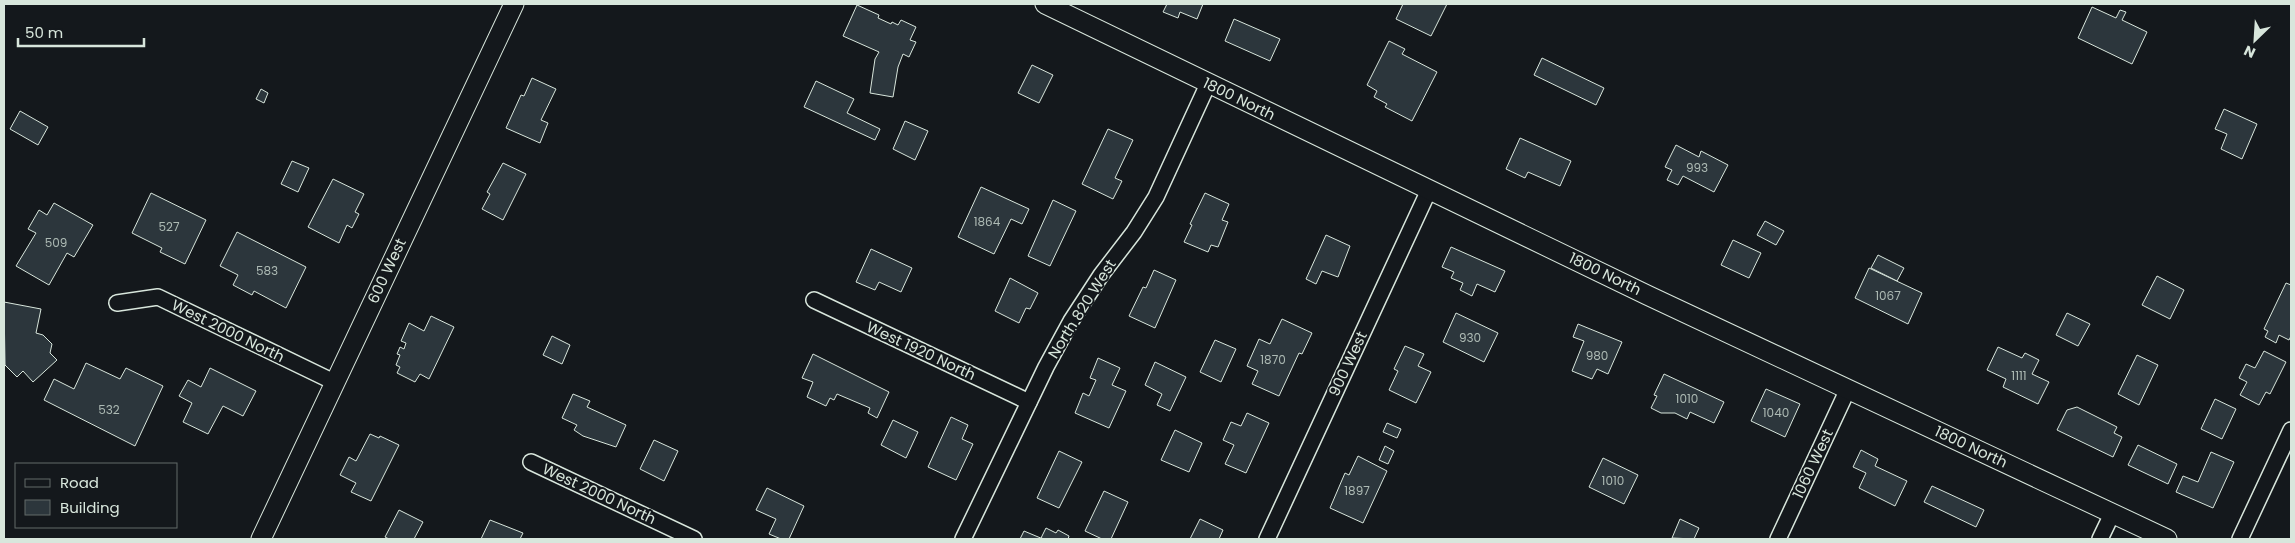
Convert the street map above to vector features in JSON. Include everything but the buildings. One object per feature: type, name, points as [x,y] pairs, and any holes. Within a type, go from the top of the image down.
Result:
[{"type":"street","name":"600 West","points":[[260,539],[514,4]]},
{"type":"street","name":"1800 North","points":[[1045,4],[1429,190],[2167,539]]},
{"type":"street","name":"North 820 West","points":[[964,539],[1029,402],[1071,321],[1156,198],[1208,84]]},
{"type":"street","name":"900 West","points":[[1267,539],[1429,190]]},
{"type":"street","name":"West 2000 North","points":[[117,303],[158,297],[334,382]]},
{"type":"street","name":"West 1920 North","points":[[814,300],[1029,402]]},
{"type":"street","name":"1060 West","points":[[1778,539],[1848,389]]},
{"type":"street","points":[[2240,539],[2291,430]]},
{"type":"street","name":"West 2000 North","points":[[531,462],[694,539]]},
{"type":"street","points":[[2100,539],[2112,514]]}]
